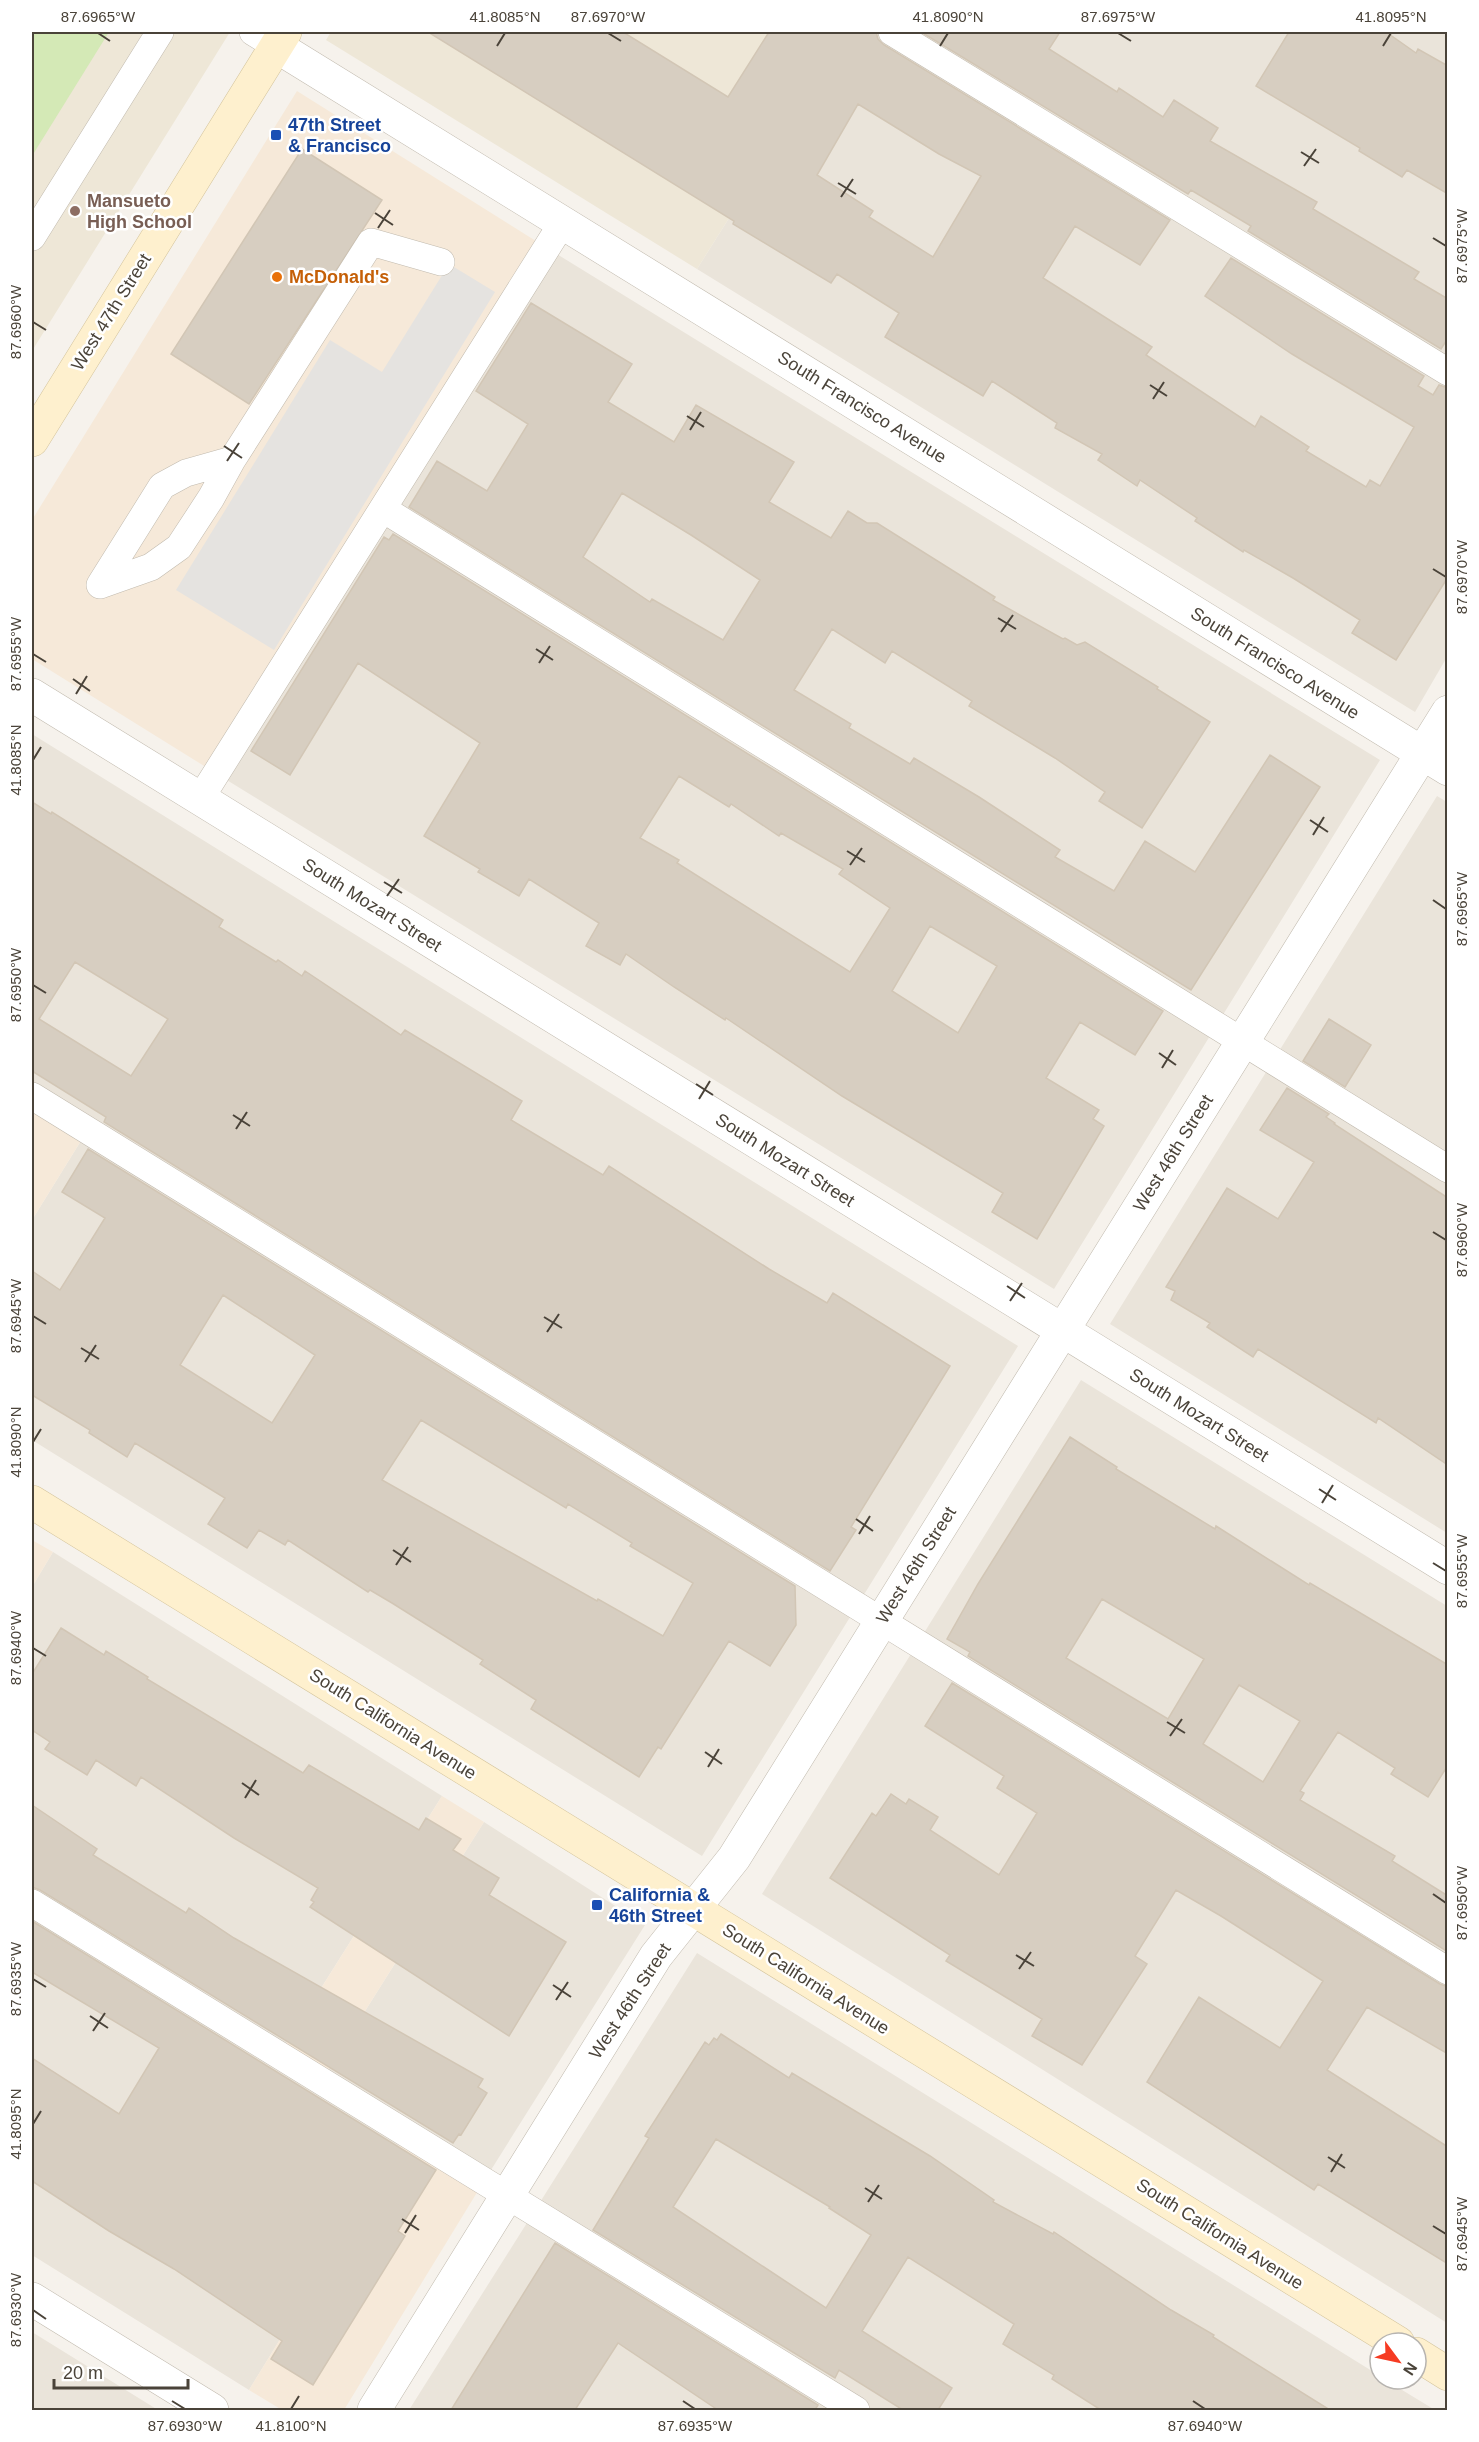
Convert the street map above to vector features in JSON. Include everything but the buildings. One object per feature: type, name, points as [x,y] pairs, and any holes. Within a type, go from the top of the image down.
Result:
[{"type":"main road","name":"West 47th Street","points":[[32,440],[271,36]]},
{"type":"main road","name":"South California Avenue","points":[[32,1502],[1378,2331]]},
{"type":"main road","points":[[1428,2362],[1448,2374]]},
{"type":"street","name":"South Francisco Avenue","points":[[271,36],[563,222],[1435,761]]},
{"type":"street","name":"South Mozart Street","points":[[32,695],[1448,1568]]},
{"type":"street","name":"West 46th Street","points":[[374,2410],[656,1956],[734,1858],[1242,1042],[1435,761],[1448,712]]},
{"type":"street","points":[[32,2299],[212,2410]]},
{"type":"lane","points":[[32,237],[160,32]]},
{"type":"lane","points":[[892,32],[1448,372]]},
{"type":"lane","points":[[200,799],[563,222]]},
{"type":"lane","points":[[232,460],[186,473],[162,486],[100,585],[151,567],[179,547],[371,242],[441,262]]},
{"type":"lane","points":[[383,509],[1448,1169]]},
{"type":"lane","points":[[32,1096],[1448,1971]]},
{"type":"lane","points":[[32,1903],[856,2410]]},
{"type":"shaded area","name":"Mansueto High School","points":[[32,32],[230,32],[32,351]]},
{"type":"shaded area","points":[[331,32],[846,32],[697,269],[326,40]]},
{"type":"shaded area","points":[[846,32],[1447,32],[1447,657],[1415,712],[697,269]]},
{"type":"shaded area","points":[[297,91],[547,248],[217,774],[32,659],[32,520]]},
{"type":"shaded area","points":[[547,248],[1380,760],[1054,1289],[217,774]]},
{"type":"shaded area","points":[[449,264],[495,292],[274,650],[176,590],[330,340],[382,372]]},
{"type":"shaded area","points":[[32,734],[1018,1346],[702,1856],[32,1440],[32,1220],[87,1131],[32,1096]]},
{"type":"shaded area","points":[[1437,796],[1447,802],[1447,1533],[1110,1324]]},
{"type":"shaded area","points":[[32,1096],[87,1131],[32,1220]]},
{"type":"shaded area","points":[[1081,1380],[1447,1606],[1447,2323],[762,1894]]},
{"type":"shaded area","points":[[32,1540],[53,1552],[32,1587]]},
{"type":"shaded area","points":[[53,1552],[442,1796],[279,2055],[321,2081],[484,1822],[645,1925],[484,2181],[406,2134],[249,2390],[32,2255],[32,1587]]},
{"type":"shaded area","points":[[442,1796],[484,1822],[321,2081],[279,2055]]},
{"type":"shaded area","points":[[697,1953],[1368,2369],[1368,2391],[1404,2391],[1435,2410],[409,2410]]},
{"type":"shaded area","points":[[406,2134],[484,2181],[344,2410],[282,2410],[249,2390]]},
{"type":"shaded area","points":[[32,2332],[158,2410],[32,2410]]},
{"type":"green space","points":[[32,32],[109,32],[32,156]]},
{"type":"place","name":"47th Street & Francisco","points":[[276,135]]},
{"type":"place","name":"Mansueto High School","points":[[75,211]]},
{"type":"place","name":"McDonald's","points":[[277,277]]},
{"type":"place","name":"California & 46th Street","points":[[597,1905]]}]
